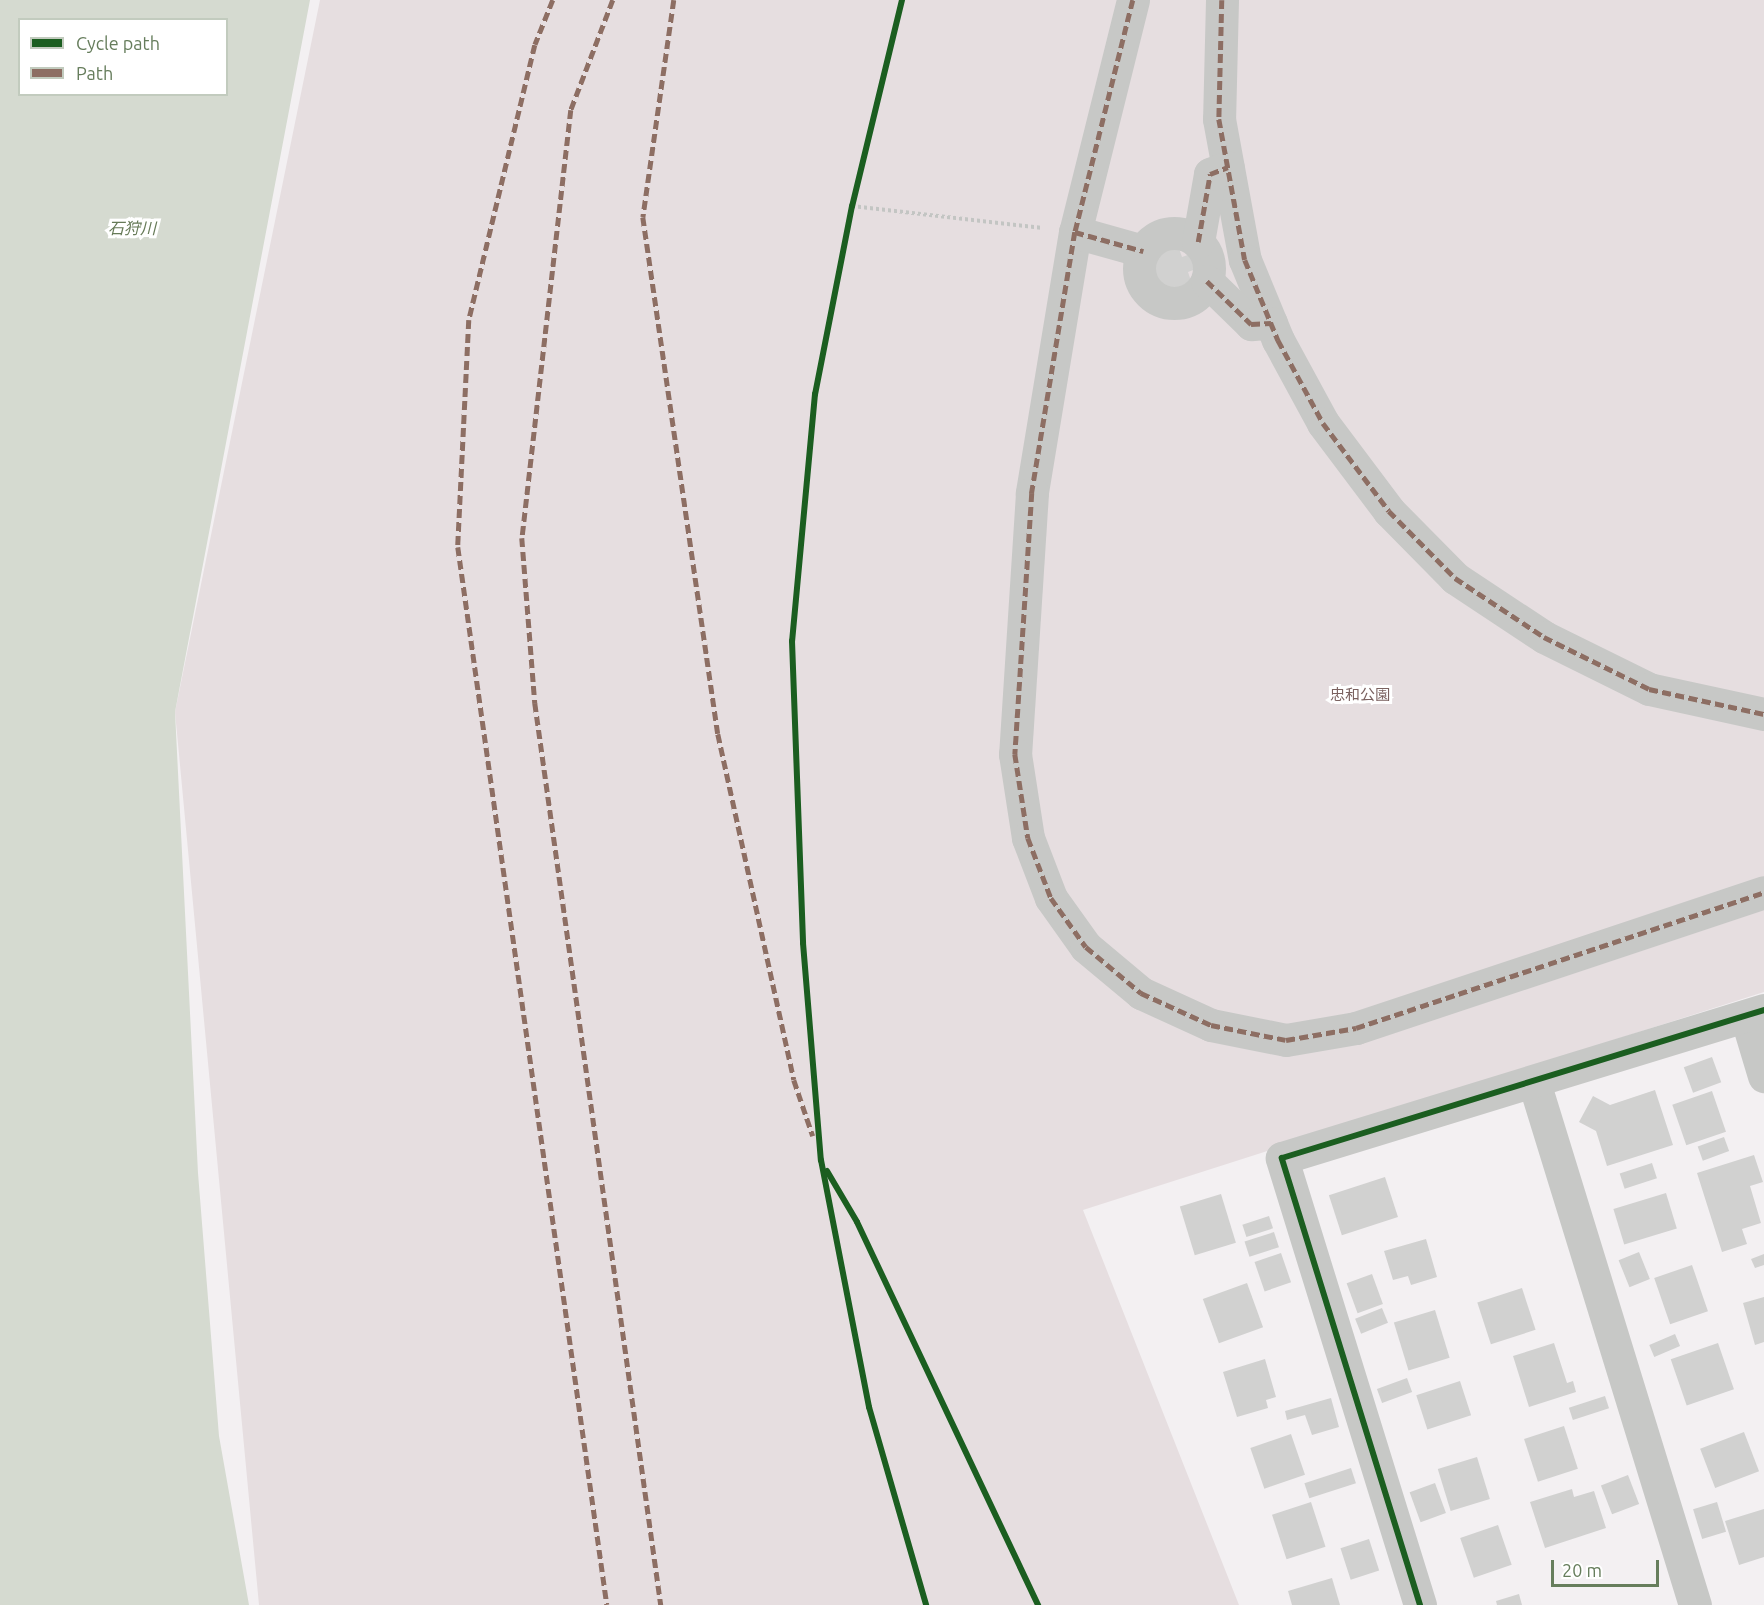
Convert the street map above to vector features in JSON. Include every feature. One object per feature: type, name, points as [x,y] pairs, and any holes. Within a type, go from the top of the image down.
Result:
[{"type":"street","points":[[1133,0],[1075,232],[1032,493],[1016,754],[1028,838],[1051,898],[1086,947],[1141,993],[1211,1025],[1286,1040],[1356,1028],[1764,892]]},
{"type":"street","points":[[1222,0],[1219,119],[1245,260],[1272,323],[1323,423],[1389,511],[1455,578],[1544,637],[1649,689],[1733,710],[1764,714]]},
{"type":"street","points":[[1198,242],[1210,174],[1228,167]]},
{"type":"street","points":[[1075,232],[1143,250]]},
{"type":"street","points":[[1178,232],[1198,242],[1208,257],[1207,281],[1197,296],[1184,302],[1157,299],[1140,278],[1143,250],[1164,233],[1178,232]]},
{"type":"street","points":[[1207,281],[1251,324],[1272,323]]},
{"type":"street","points":[[1420,1605],[1282,1158],[1534,1083],[1755,1013],[1764,1076]]},
{"type":"street","points":[[1534,1083],[1695,1605]]},
{"type":"path","points":[[850,218],[855,194]]},
{"type":"path","points":[[852,206],[1075,232]]},
{"type":"green space","name":"忠和公園","points":[[320,0],[1764,0],[1764,992],[1083,1210],[1239,1605],[259,1605],[175,712]]},
{"type":"water","name":"石狩川","points":[[0,0],[310,0],[175,712],[198,1173],[219,1436],[249,1605],[0,1605]]},
{"type":"building","points":[[1175,237],[1182,257],[1196,252],[1201,267],[1188,272],[1194,290],[1173,299],[1151,283],[1144,266],[1154,245]]},
{"type":"building","points":[[1712,1057],[1721,1082],[1693,1093],[1684,1067]]},
{"type":"building","points":[[1655,1090],[1673,1145],[1607,1166],[1596,1131],[1579,1122],[1593,1096],[1610,1105]]},
{"type":"building","points":[[1712,1091],[1726,1132],[1686,1145],[1672,1105]]},
{"type":"building","points":[[1724,1137],[1729,1151],[1703,1161],[1698,1147]]},
{"type":"building","points":[[1754,1155],[1763,1182],[1750,1186],[1761,1223],[1742,1229],[1747,1244],[1722,1252],[1697,1173]]},
{"type":"building","points":[[1652,1163],[1657,1178],[1625,1189],[1620,1174]]},
{"type":"building","points":[[1385,1177],[1398,1217],[1342,1235],[1329,1195]]},
{"type":"building","points":[[1666,1193],[1677,1228],[1624,1244],[1613,1209]]},
{"type":"building","points":[[1221,1194],[1236,1243],[1195,1255],[1180,1207]]},
{"type":"building","points":[[1269,1216],[1273,1228],[1246,1237],[1242,1225]]},
{"type":"building","points":[[1274,1232],[1279,1247],[1249,1257],[1245,1242]]},
{"type":"building","points":[[1426,1239],[1437,1277],[1411,1285],[1408,1276],[1393,1280],[1384,1251]]},
{"type":"building","points":[[1639,1252],[1650,1279],[1629,1287],[1619,1260]]},
{"type":"building","points":[[1281,1253],[1291,1282],[1265,1291],[1255,1262]]},
{"type":"building","points":[[1764,1254],[1764,1265],[1755,1268],[1751,1259]]},
{"type":"building","points":[[1692,1265],[1708,1311],[1670,1324],[1654,1278]]},
{"type":"building","points":[[1372,1274],[1383,1304],[1358,1313],[1347,1283]]},
{"type":"building","points":[[1247,1283],[1263,1327],[1219,1343],[1203,1299]]},
{"type":"building","points":[[1522,1288],[1536,1330],[1491,1344],[1477,1303]]},
{"type":"building","points":[[1764,1297],[1764,1342],[1755,1345],[1743,1303]]},
{"type":"building","points":[[1382,1308],[1388,1323],[1361,1334],[1355,1319]]},
{"type":"building","points":[[1435,1310],[1450,1358],[1408,1370],[1394,1323]]},
{"type":"building","points":[[1675,1334],[1680,1346],[1654,1357],[1649,1345]]},
{"type":"building","points":[[1554,1343],[1567,1383],[1573,1381],[1576,1392],[1529,1407],[1513,1356]]},
{"type":"building","points":[[1718,1343],[1734,1389],[1687,1406],[1671,1359]]},
{"type":"building","points":[[1265,1359],[1276,1397],[1266,1400],[1268,1408],[1237,1417],[1223,1372]]},
{"type":"building","points":[[1407,1378],[1412,1392],[1382,1403],[1377,1389]]},
{"type":"building","points":[[1460,1381],[1471,1415],[1427,1429],[1416,1395]]},
{"type":"building","points":[[1605,1396],[1609,1408],[1573,1420],[1569,1408]]},
{"type":"building","points":[[1331,1398],[1339,1427],[1312,1435],[1305,1415],[1287,1420],[1285,1411]]},
{"type":"building","points":[[1564,1426],[1578,1469],[1538,1482],[1524,1439]]},
{"type":"building","points":[[1744,1432],[1759,1471],[1715,1488],[1700,1449]]},
{"type":"building","points":[[1291,1434],[1305,1475],[1264,1489],[1250,1448]]},
{"type":"building","points":[[1477,1457],[1490,1499],[1451,1511],[1438,1469]]},
{"type":"building","points":[[1351,1468],[1356,1483],[1309,1498],[1304,1483]]},
{"type":"building","points":[[1628,1475],[1639,1504],[1612,1514],[1601,1485]]},
{"type":"building","points":[[1435,1483],[1446,1513],[1421,1522],[1410,1492]]},
{"type":"building","points":[[1572,1489],[1574,1497],[1594,1491],[1606,1528],[1545,1548],[1530,1502]]},
{"type":"building","points":[[1311,1502],[1326,1547],[1287,1559],[1272,1515]]},
{"type":"building","points":[[1717,1502],[1726,1532],[1702,1539],[1693,1509]]},
{"type":"building","points":[[1764,1509],[1764,1557],[1739,1565],[1725,1521]]},
{"type":"building","points":[[1498,1525],[1512,1565],[1474,1578],[1460,1538]]},
{"type":"building","points":[[1369,1539],[1379,1570],[1351,1580],[1340,1548]]},
{"type":"building","points":[[1332,1578],[1340,1605],[1292,1605],[1288,1591]]},
{"type":"building","points":[[1519,1594],[1522,1605],[1497,1605],[1496,1601]]},
{"type":"marked path","points":[[553,0],[535,45],[469,320],[458,547],[607,1605]]},
{"type":"marked path","points":[[613,0],[571,110],[522,538],[535,703],[661,1605]]},
{"type":"marked path","points":[[674,0],[643,217],[718,734],[794,1080],[813,1136]]},
{"type":"marked path","points":[[1133,0],[1075,232],[1032,493],[1015,754],[1028,838],[1051,898],[1086,947],[1141,993],[1211,1025],[1286,1040],[1356,1028],[1764,892]]},
{"type":"marked path","points":[[1222,0],[1219,119],[1245,260],[1278,340],[1323,423],[1389,511],[1455,578],[1544,637],[1649,689],[1764,714]]},
{"type":"marked path","points":[[1198,242],[1210,174],[1228,167]]},
{"type":"marked path","points":[[1075,232],[1143,251]]},
{"type":"marked path","points":[[1207,281],[1251,324],[1271,323]]},
{"type":"cycle path","points":[[902,0],[852,206],[815,394],[792,641],[803,943],[821,1160],[869,1407],[926,1605]]},
{"type":"cycle path","points":[[1420,1605],[1282,1158],[1764,1010]]},
{"type":"cycle path","points":[[827,1171],[857,1222],[1038,1605]]}]
